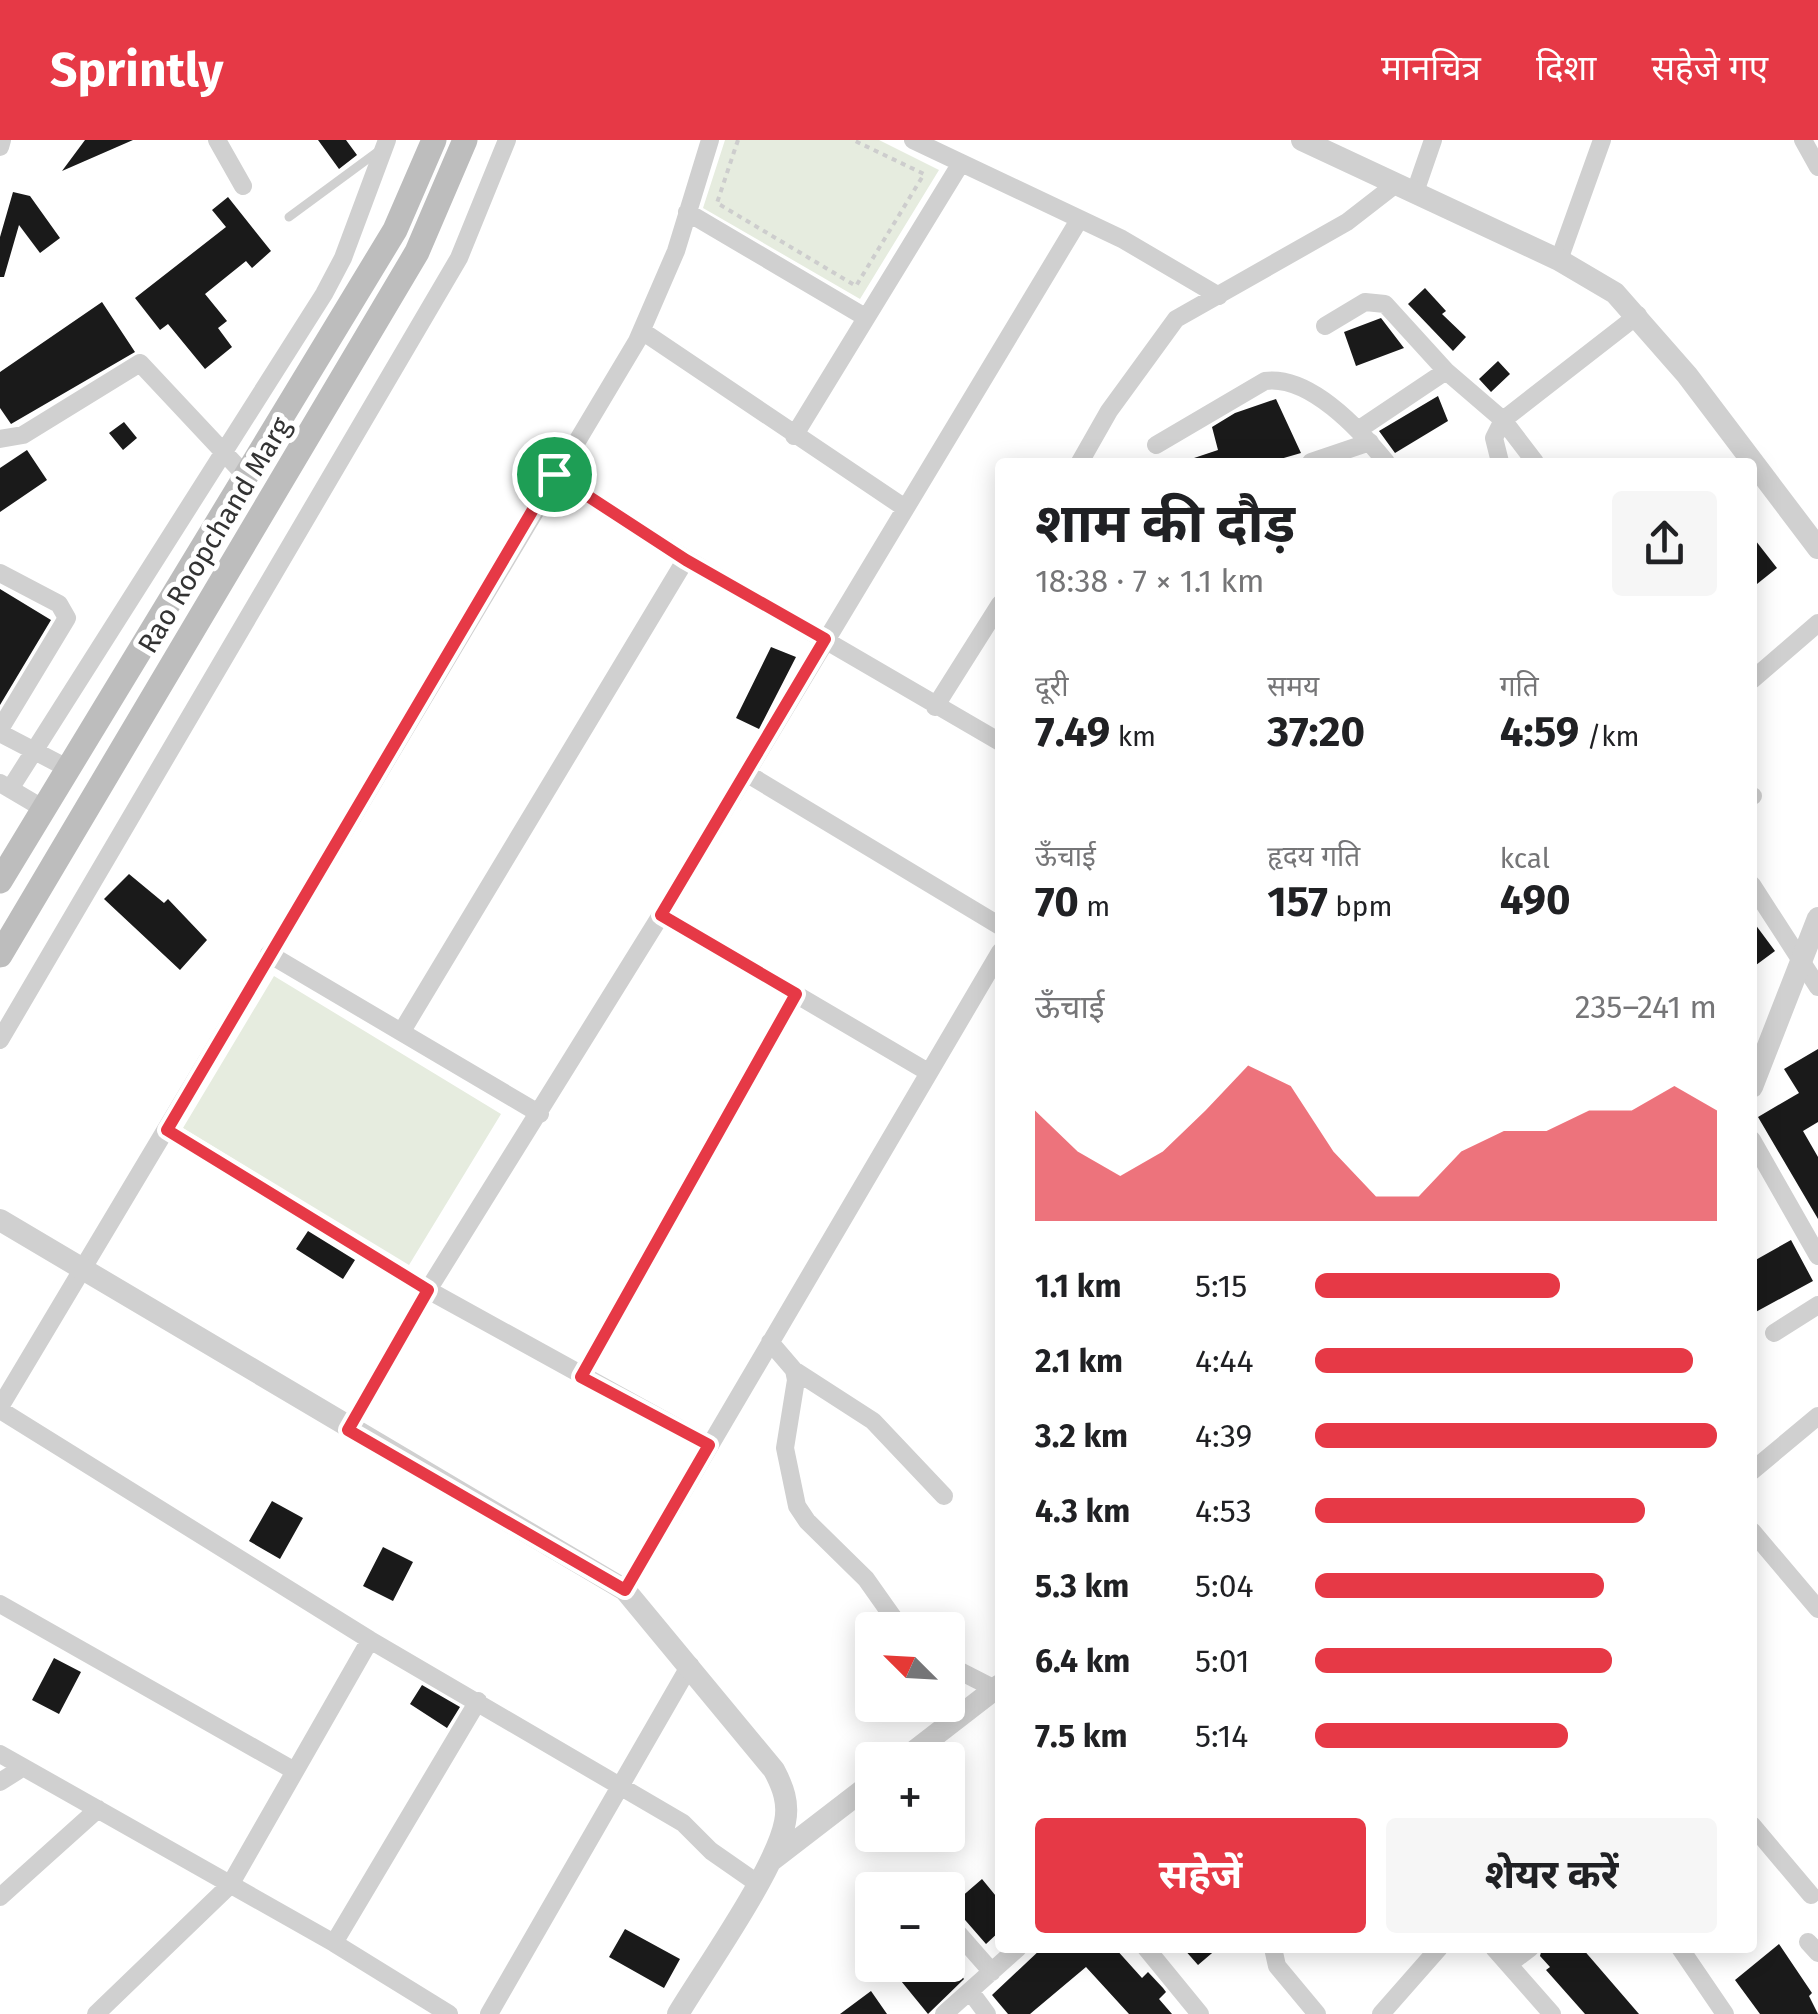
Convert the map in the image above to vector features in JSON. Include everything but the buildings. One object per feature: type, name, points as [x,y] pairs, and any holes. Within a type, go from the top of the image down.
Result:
[{"type":"main road","name":"Rao Roopchand Marg","points":[[0,881],[396,230],[434,140]]},
{"type":"main road","name":"Rao Roopchand Marg","points":[[0,954],[417,252],[465,140]]},
{"type":"street","points":[[217,140],[243,186]]},
{"type":"street","points":[[0,1040],[459,258],[506,140]]},
{"type":"street","points":[[710,140],[642,330],[0,1408],[370,1640],[684,1823],[711,1851],[763,1873]]},
{"type":"street","points":[[914,140],[1079,220],[1219,296]]},
{"type":"street","points":[[1302,140],[1559,260],[1615,293],[1638,315],[1748,458]]},
{"type":"street","points":[[1082,458],[1109,411],[1176,318],[1405,188],[1433,140]]},
{"type":"street","points":[[1559,260],[1602,140]]},
{"type":"street","points":[[1803,140],[1818,167]]},
{"type":"street","points":[[44,809],[5,786],[32,750],[344,258],[386,144]]},
{"type":"street","points":[[794,436],[961,164]]},
{"type":"street","points":[[686,212],[865,317]]},
{"type":"street","points":[[348,1430],[428,1290],[540,1114],[1079,220]]},
{"type":"street","points":[[1326,326],[1365,302],[1378,301],[1446,371],[1502,420],[1532,458]]},
{"type":"street","points":[[1499,458],[1494,438],[1502,420],[1638,315]]},
{"type":"street","points":[[642,330],[905,508]]},
{"type":"street","points":[[0,439],[23,435],[140,363],[244,475]]},
{"type":"street","points":[[1319,458],[1364,436],[1446,371]]},
{"type":"street","points":[[1156,445],[1265,381],[1281,379],[1294,382],[1364,436],[1383,458]]},
{"type":"street","points":[[1757,469],[1818,548]]},
{"type":"street","points":[[554,474],[686,560],[995,739]]},
{"type":"street","points":[[402,1031],[686,560]]},
{"type":"street","points":[[0,574],[59,604],[67,618],[0,731],[69,769]]},
{"type":"street","points":[[936,707],[995,612]]},
{"type":"street","points":[[1757,676],[1818,623]]},
{"type":"street","points":[[746,773],[995,923]]},
{"type":"street","points":[[1757,892],[1818,988]]},
{"type":"street","points":[[661,915],[928,1072]]},
{"type":"street","points":[[1757,1073],[1800,955],[1818,918]]},
{"type":"street","points":[[269,954],[540,1114]]},
{"type":"street","points":[[625,1590],[995,960]]},
{"type":"street","points":[[581,1377],[796,994]]},
{"type":"street","points":[[167,1130],[428,1290],[709,1445]]},
{"type":"street","points":[[1757,1149],[1818,1256]]},
{"type":"street","points":[[0,1220],[348,1430],[625,1590],[690,1665],[784,1788],[786,1822],[763,1873],[678,2014]]},
{"type":"street","points":[[1774,1333],[1818,1305]]},
{"type":"street","points":[[770,1342],[794,1370],[872,1421],[944,1496]]},
{"type":"street","points":[[794,1370],[785,1448],[797,1506],[807,1522],[866,1579],[889,1612]]},
{"type":"street","points":[[1757,1459],[1818,1416]]},
{"type":"street","points":[[1757,1537],[1818,1609]]},
{"type":"street","points":[[0,1604],[294,1770]]},
{"type":"street","points":[[96,2014],[230,1885],[370,1640]]},
{"type":"street","points":[[489,2014],[690,1665]]},
{"type":"street","points":[[965,1673],[995,1686]]},
{"type":"street","points":[[926,1742],[995,1689]]},
{"type":"street","points":[[334,1943],[478,1701]]},
{"type":"street","points":[[0,1754],[334,1943],[450,2014]]},
{"type":"street","points":[[0,1782],[22,1768]]},
{"type":"street","points":[[763,1873],[855,1798]]},
{"type":"street","points":[[0,1897],[98,1809]]},
{"type":"street","points":[[1757,1831],[1811,1895]]},
{"type":"street","points":[[965,1941],[992,1972]]},
{"type":"street","points":[[944,2014],[1013,1953]]},
{"type":"street","points":[[1150,1953],[1200,2014]]},
{"type":"street","points":[[1275,1953],[1277,1966],[1317,2014]]},
{"type":"street","points":[[1381,2014],[1435,1953]]},
{"type":"street","points":[[1499,1953],[1552,2014]]},
{"type":"street","points":[[1510,1964],[1524,1953]]},
{"type":"street","points":[[1683,1953],[1725,2014]]},
{"type":"street","points":[[970,1991],[987,2014]]},
{"type":"lane","points":[[289,217],[386,144]]},
{"type":"path","points":[[738,140],[717,203],[856,286],[924,174],[853,140]]},
{"type":"shaded area","points":[[725,140],[879,140],[939,170],[860,299],[703,208]]},
{"type":"shaded area","points":[[274,976],[501,1114],[409,1265],[183,1128]]},
{"type":"route","points":[[554,474],[686,560],[825,639],[661,915],[796,994],[581,1377],[709,1445],[625,1590],[348,1430],[428,1290],[167,1130],[554,474]]}]
